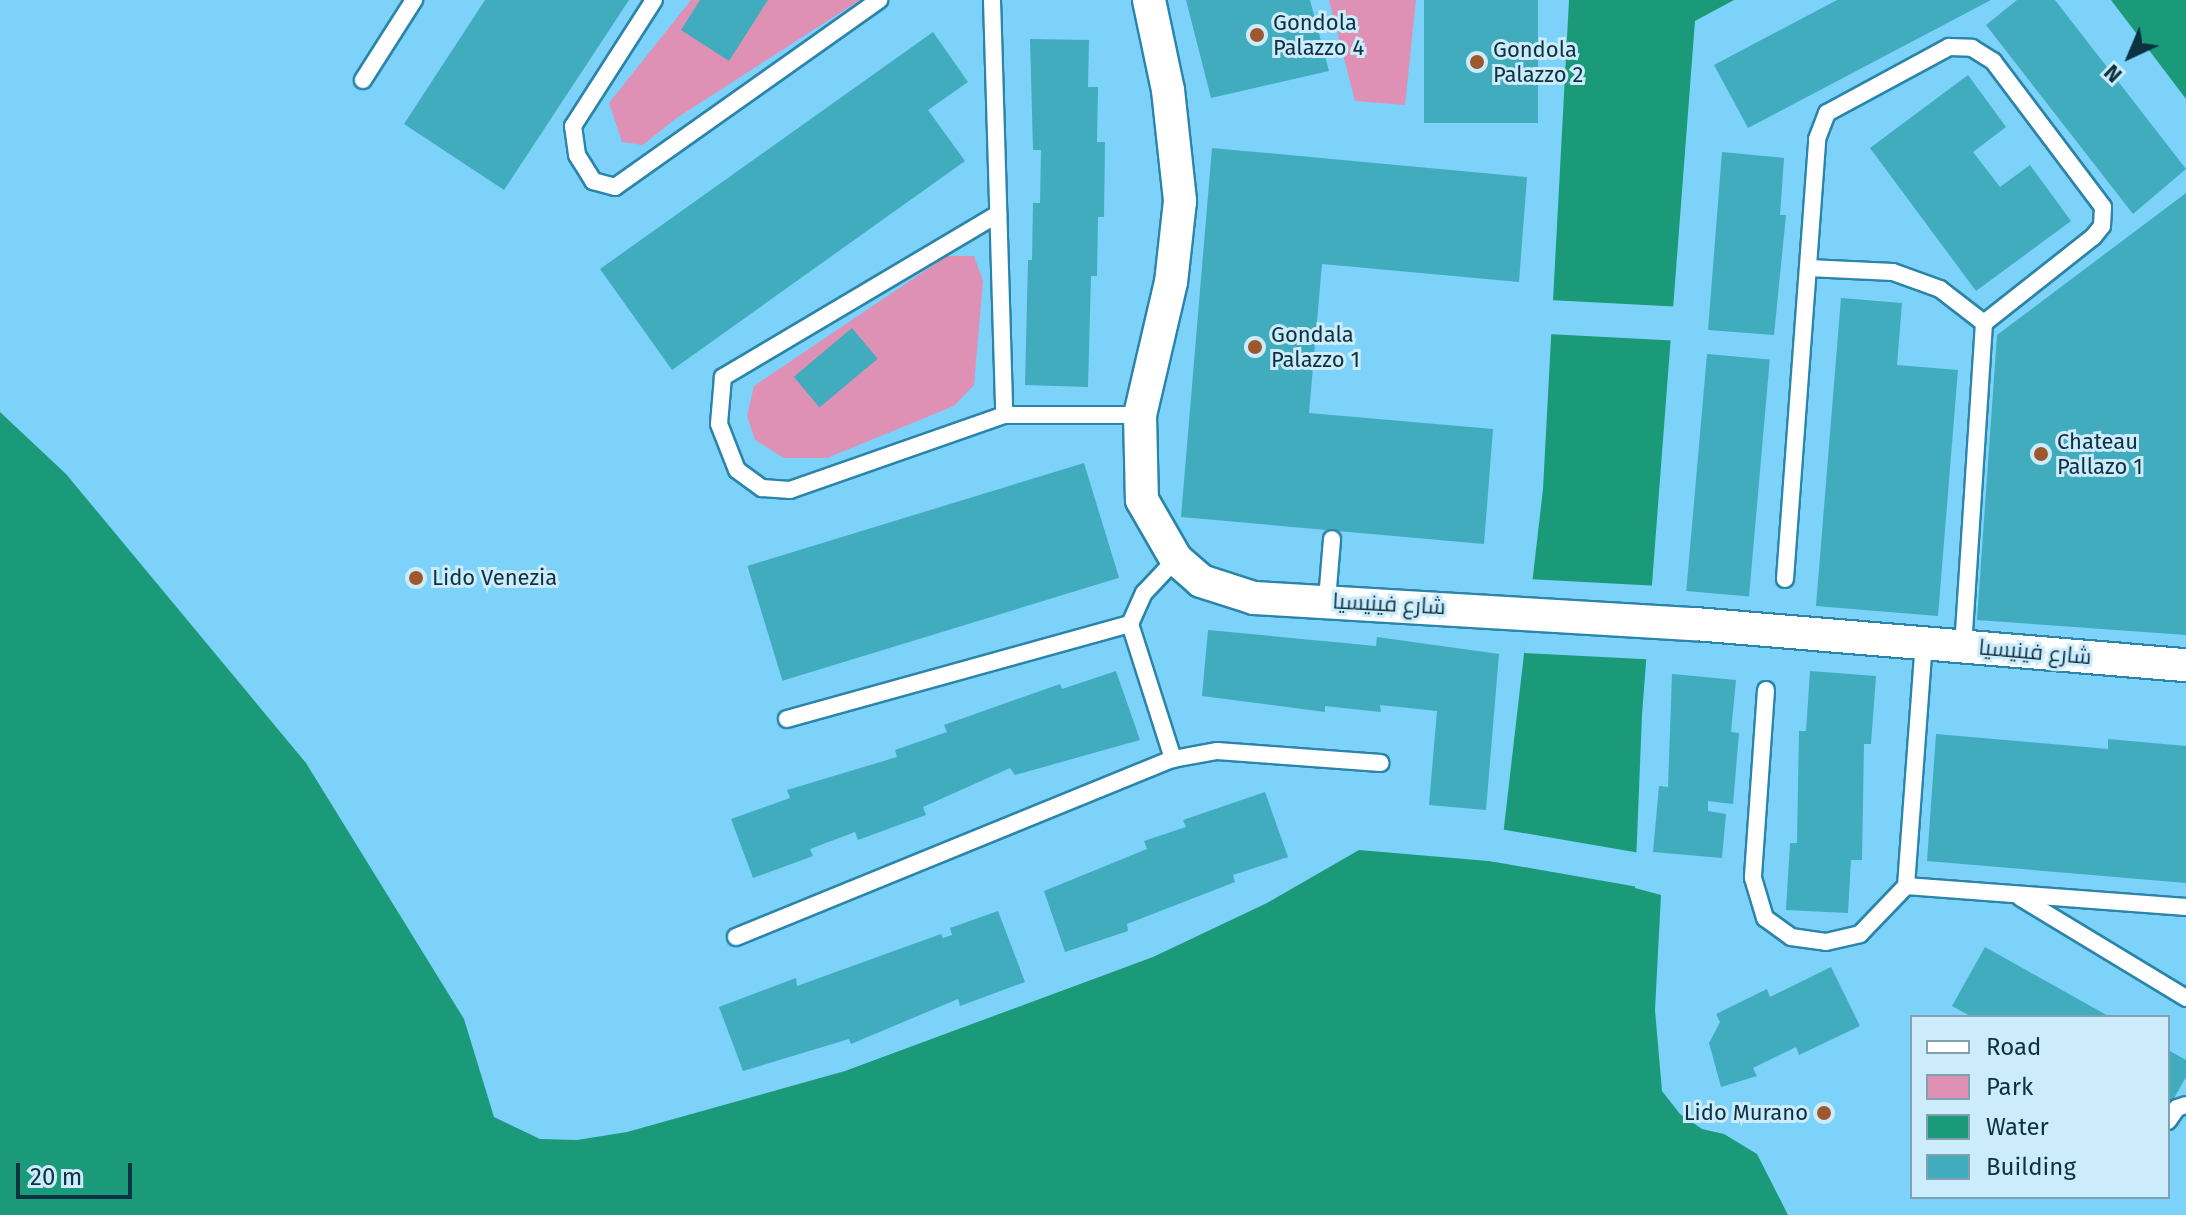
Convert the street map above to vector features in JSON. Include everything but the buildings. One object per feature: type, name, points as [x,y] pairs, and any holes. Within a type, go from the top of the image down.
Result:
[{"type":"street","name":"شارع فينيسيا","points":[[1149,0],[1168,90],[1180,201],[1171,282],[1140,415],[1142,500],[1176,559],[1201,581],[1254,598],[1695,624],[2186,665]]},
{"type":"lane","points":[[363,80],[414,0]]},
{"type":"lane","points":[[654,0],[573,126],[577,155],[593,181],[615,187],[879,0]]},
{"type":"lane","points":[[992,0],[1004,415]]},
{"type":"lane","points":[[1785,579],[1817,139],[1827,113],[1949,47],[1972,48],[1993,61],[2103,207],[2102,226],[2093,237],[1984,323],[1963,646]]},
{"type":"lane","points":[[998,214],[723,377],[719,424],[737,470],[762,488],[790,490],[1004,415],[1140,415]]},
{"type":"lane","points":[[1808,268],[1893,272],[1940,289],[1984,323]]},
{"type":"lane","points":[[1327,600],[1332,539]]},
{"type":"lane","points":[[1173,759],[1130,624],[1144,593],[1176,559]]},
{"type":"lane","points":[[787,719],[1130,624]]},
{"type":"lane","points":[[1766,690],[1753,878],[1765,918],[1791,937],[1826,942],[1860,934],[1906,886],[1924,642]]},
{"type":"lane","points":[[736,937],[1173,759],[1217,751],[1381,763]]},
{"type":"lane","points":[[1906,886],[2020,897],[2186,907]]},
{"type":"lane","points":[[2020,897],[2186,998]]},
{"type":"lane","points":[[2170,1119],[2186,1105]]},
{"type":"green space","points":[[691,0],[860,0],[675,119],[643,145],[622,142],[609,103]]},
{"type":"green space","points":[[1329,0],[1416,0],[1405,105],[1355,101]]},
{"type":"green space","points":[[947,256],[974,256],[983,281],[974,385],[954,406],[827,458],[784,458],[755,440],[747,416],[754,386]]},
{"type":"water","points":[[1569,0],[1734,0],[1695,21],[1642,715],[1635,888],[1661,895],[1655,1010],[1662,1091],[1680,1114],[1702,1129],[1724,1134],[1757,1154],[1788,1215],[0,1215],[0,412],[66,474],[306,763],[464,1019],[494,1117],[540,1139],[577,1140],[627,1132],[845,1071],[1153,957],[1267,903],[1359,850],[1500,862],[1543,489]]},
{"type":"water","points":[[2111,0],[2186,0],[2186,99]]},
{"type":"pier","points":[[1549,300],[1674,307],[1672,340],[1547,334]]},
{"type":"pier","points":[[1528,579],[1655,586],[1651,660],[1524,653]]},
{"type":"pier","points":[[1500,829],[1640,853],[1638,887],[1478,859],[1497,858]]},
{"type":"place","name":"Gondola Palazzo 4","points":[[1257,35]]},
{"type":"place","name":"Gondola Palazzo 2","points":[[1477,62]]},
{"type":"place","name":"Gondala Palazzo 1","points":[[1255,347]]},
{"type":"place","name":"Chateau Pallazo 1","points":[[2041,454]]},
{"type":"place","name":"Lido Venezia","points":[[416,578]]},
{"type":"place","name":"Lido Murano","points":[[1824,1113]]}]
